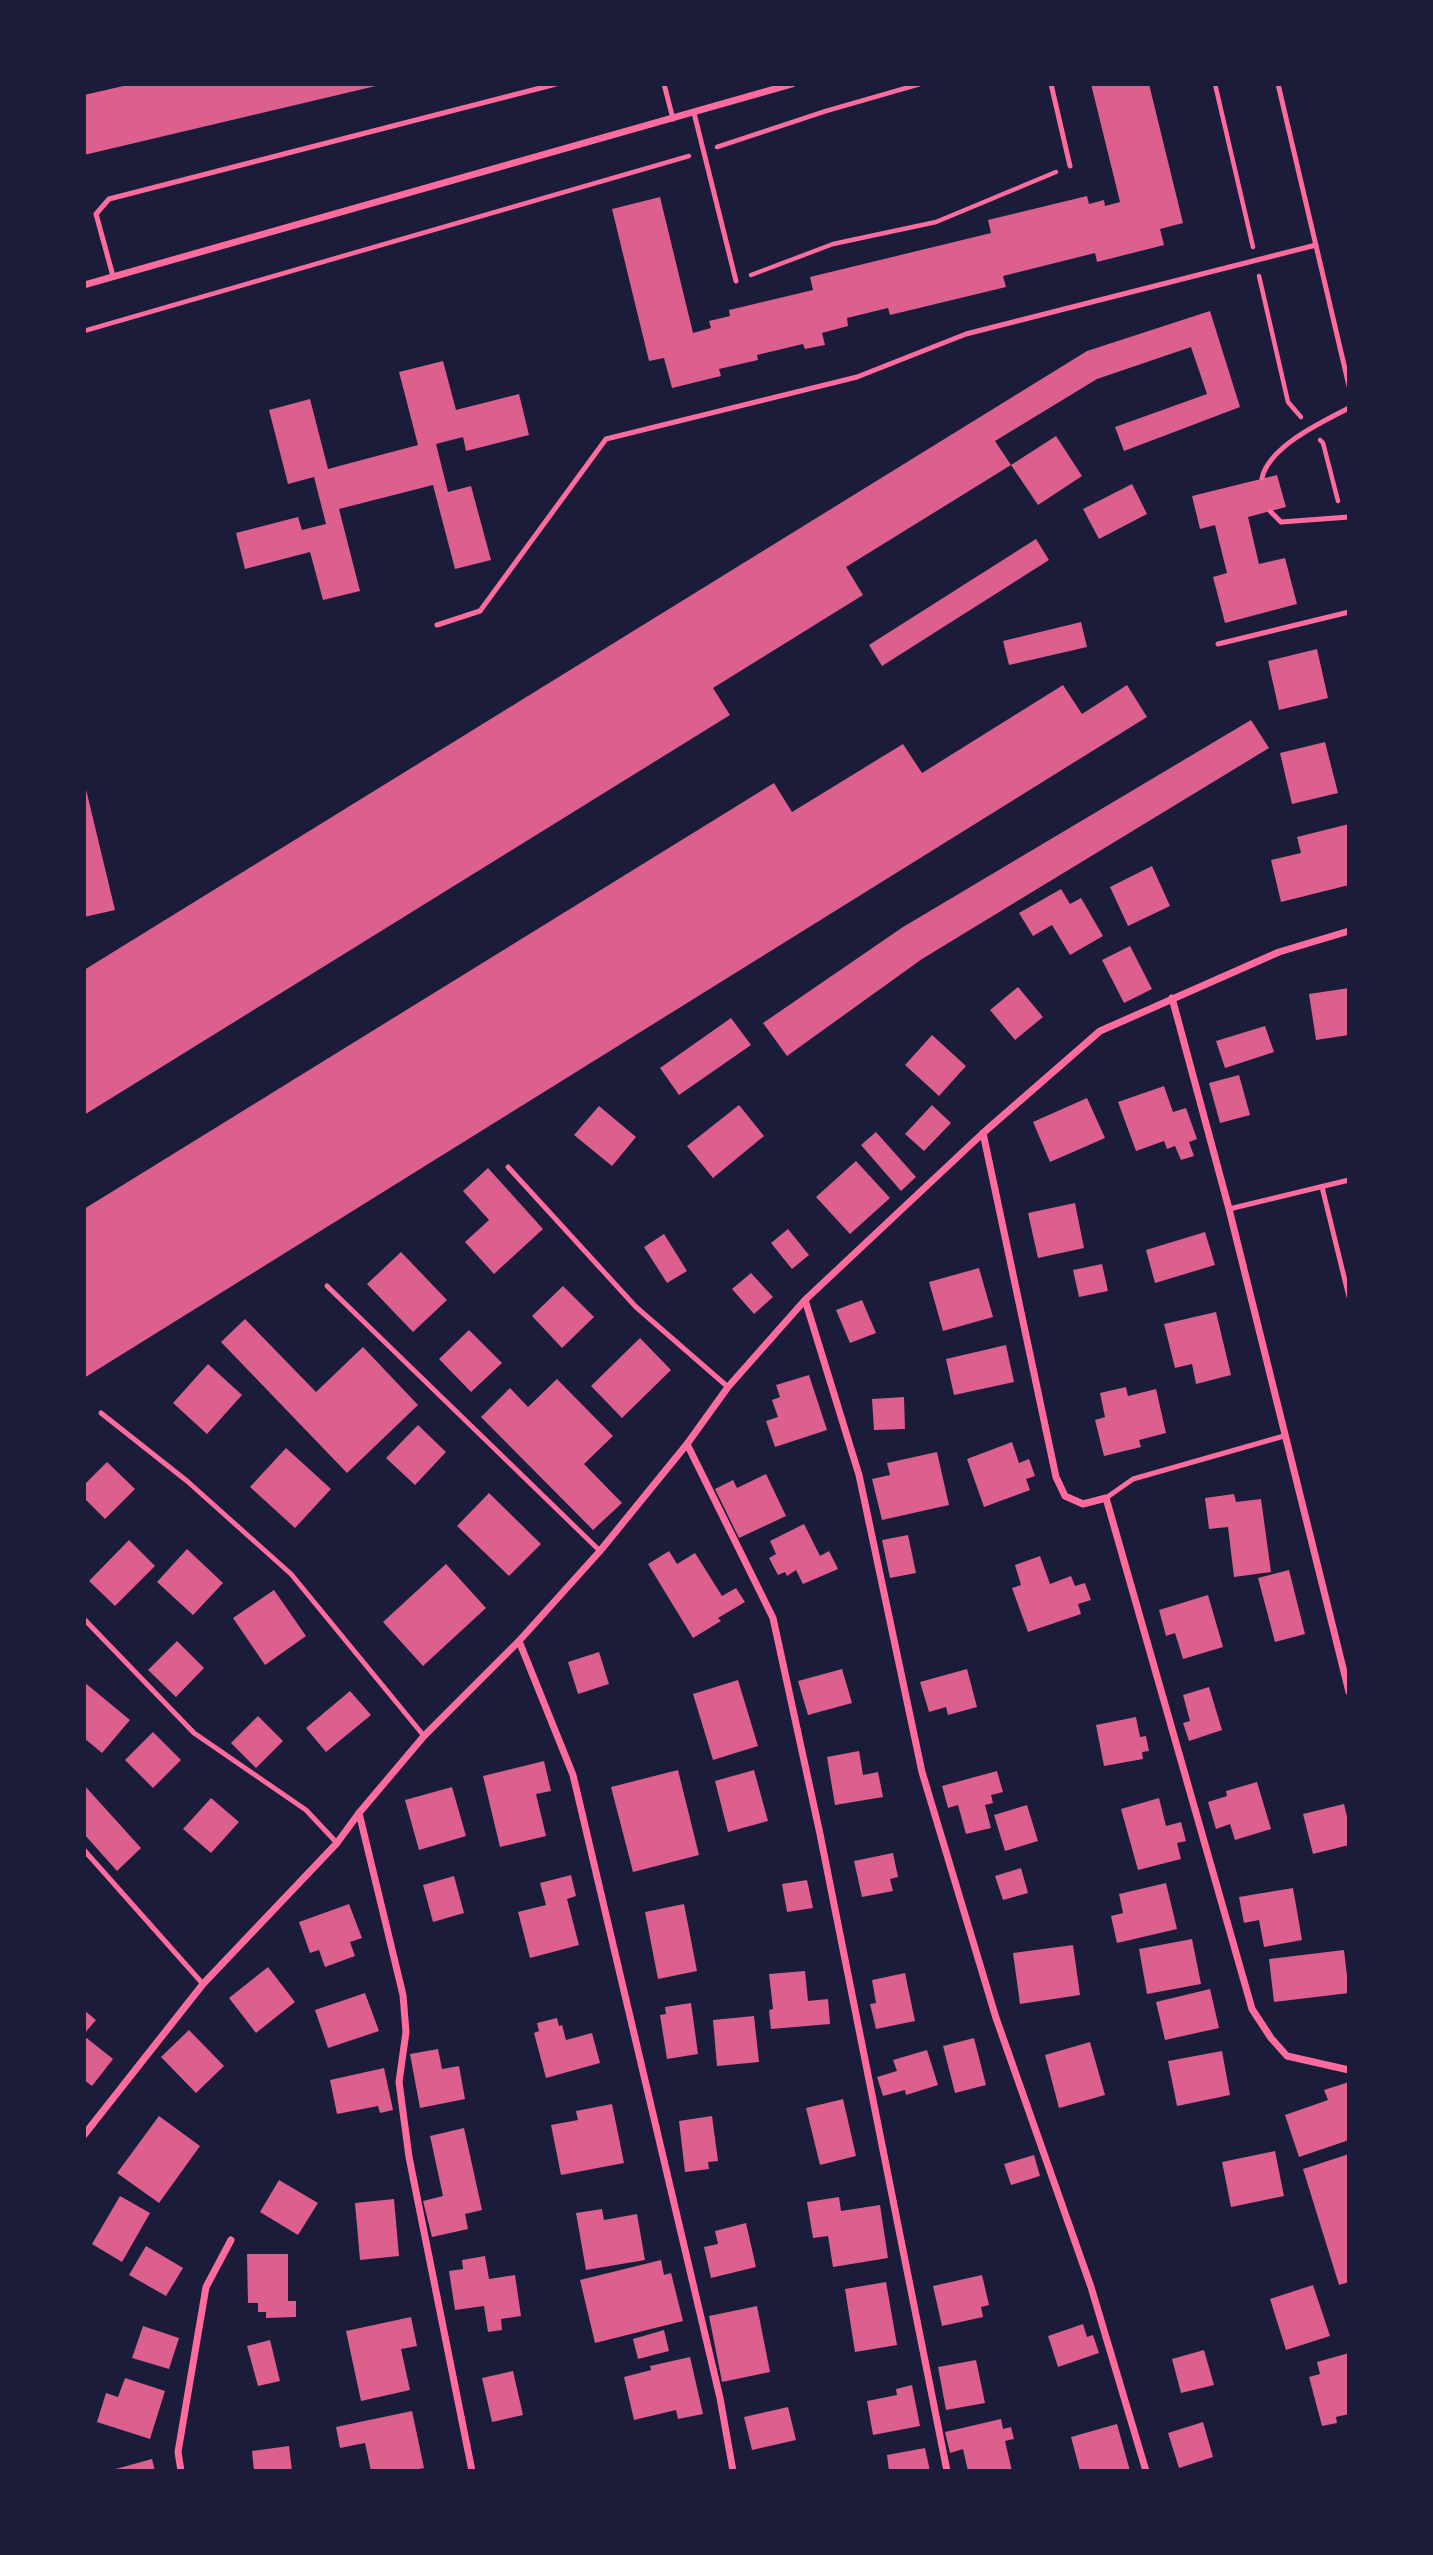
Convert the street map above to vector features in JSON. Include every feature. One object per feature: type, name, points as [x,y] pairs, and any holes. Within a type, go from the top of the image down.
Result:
[{"type":"street","points":[[84,285],[792,84]]},
{"type":"street","points":[[84,2135],[204,1984],[338,1843],[359,1813],[424,1736],[519,1641],[600,1551],[687,1444],[728,1387],[805,1300],[983,1133],[1100,1031],[1279,952],[1349,931]]},
{"type":"street","points":[[1172,998],[1229,1209],[1349,1692]]},
{"type":"street","points":[[983,1133],[1056,1477],[1065,1496],[1083,1504],[1106,1498],[1252,2009],[1287,2056],[1349,2070]]},
{"type":"street","points":[[805,1300],[859,1475],[922,1772],[996,2018],[1091,2287],[1146,2471]]},
{"type":"street","points":[[687,1444],[773,1618],[820,1833],[947,2471]]},
{"type":"street","points":[[519,1641],[573,1775],[720,2398],[733,2471]]},
{"type":"street","points":[[359,1813],[403,1995],[406,2032],[399,2082],[409,2157],[472,2471]]},
{"type":"street","points":[[181,2471],[178,2452],[206,2287],[230,2240]]},
{"type":"lane","points":[[113,276],[96,214],[109,199],[556,84]]},
{"type":"lane","points":[[664,84],[673,119]]},
{"type":"lane","points":[[1051,84],[1070,166]]},
{"type":"lane","points":[[1278,84],[1349,386]]},
{"type":"lane","points":[[694,113],[736,281]]},
{"type":"lane","points":[[437,625],[480,611],[606,439],[857,377],[966,334],[1316,245]]},
{"type":"lane","points":[[1262,478],[1265,465],[1310,428],[1349,408]]},
{"type":"lane","points":[[1270,512],[1281,522],[1346,518]]},
{"type":"lane","points":[[1218,644],[1349,611]]},
{"type":"lane","points":[[508,1167],[636,1307],[728,1387]]},
{"type":"lane","points":[[1229,1209],[1349,1180]]},
{"type":"lane","points":[[1322,1187],[1349,1297]]},
{"type":"lane","points":[[327,1286],[600,1551]]},
{"type":"lane","points":[[101,1413],[187,1481],[291,1574],[424,1736]]},
{"type":"lane","points":[[1106,1498],[1133,1479],[1284,1436]]},
{"type":"lane","points":[[84,1619],[194,1733],[306,1810],[338,1843]]},
{"type":"lane","points":[[84,1850],[204,1984]]},
{"type":"path","points":[[84,331],[704,152],[826,111],[920,84]]},
{"type":"path","points":[[1215,84],[1289,402],[1323,443],[1346,518]]},
{"type":"path","points":[[736,281],[833,244],[936,222],[1070,166]]},
{"type":"building","points":[[132,84],[380,85],[84,155],[84,95]]},
{"type":"building","points":[[1091,84],[1149,84],[1183,223],[1160,229],[1164,245],[1097,262],[1095,253],[1003,276],[1006,287],[890,315],[888,308],[847,318],[848,326],[822,333],[825,345],[805,349],[803,344],[757,355],[758,360],[719,369],[721,376],[672,388],[664,358],[649,361],[612,209],[660,197],[693,333],[711,328],[709,321],[730,316],[729,310],[813,290],[810,277],[991,233],[988,220],[1087,196],[1089,204],[1104,200],[1105,206],[1120,202]]},
{"type":"building","points":[[1210,311],[1240,407],[1124,451],[1115,427],[1207,394],[1191,347],[1097,379],[995,441],[1011,465],[846,567],[863,595],[713,688],[730,715],[84,1115],[84,970],[1087,351]]},
{"type":"building","points":[[443,361],[456,410],[519,394],[529,435],[466,451],[463,437],[436,444],[448,492],[471,486],[491,560],[455,569],[433,485],[339,509],[360,591],[323,600],[310,552],[245,569],[236,533],[298,517],[302,530],[326,524],[314,477],[288,484],[269,410],[310,399],[328,469],[418,445],[399,372]]},
{"type":"building","points":[[1056,436],[1082,476],[1038,505],[1011,465]]},
{"type":"building","points":[[1277,475],[1286,507],[1248,517],[1259,564],[1285,558],[1297,604],[1225,623],[1213,577],[1227,573],[1215,525],[1200,529],[1192,496]]},
{"type":"building","points":[[1132,484],[1147,514],[1099,539],[1083,509]]},
{"type":"building","points":[[1036,539],[1049,560],[882,666],[869,645]]},
{"type":"building","points":[[1081,622],[1087,647],[1009,665],[1003,641]]},
{"type":"building","points":[[1317,649],[1328,698],[1279,710],[1268,661]]},
{"type":"building","points":[[1063,685],[1082,714],[1127,685],[1147,717],[84,1378],[84,1209],[774,783],[792,812],[903,744],[922,773]]},
{"type":"building","points":[[1251,720],[1269,748],[922,959],[787,1056],[763,1023],[903,927]]},
{"type":"building","points":[[1325,742],[1338,793],[1292,804],[1280,753]]},
{"type":"building","points":[[84,781],[115,910],[84,917]]},
{"type":"building","points":[[1349,824],[1349,885],[1281,902],[1271,860],[1301,853],[1297,837]]},
{"type":"building","points":[[1152,866],[1170,906],[1128,926],[1110,887]]},
{"type":"building","points":[[1061,889],[1070,904],[1081,898],[1103,936],[1070,955],[1052,925],[1033,936],[1019,913]]},
{"type":"building","points":[[1130,946],[1152,989],[1124,1003],[1102,960]]},
{"type":"building","points":[[1018,987],[1043,1017],[1015,1040],[990,1010]]},
{"type":"building","points":[[1349,988],[1349,1035],[1316,1040],[1309,994]]},
{"type":"building","points":[[731,1018],[751,1045],[679,1095],[660,1068]]},
{"type":"building","points":[[1265,1026],[1274,1052],[1225,1068],[1216,1041]]},
{"type":"building","points":[[932,1035],[966,1066],[939,1096],[905,1065]]},
{"type":"building","points":[[1239,1075],[1250,1115],[1220,1123],[1209,1083]]},
{"type":"building","points":[[1164,1086],[1173,1112],[1186,1108],[1197,1139],[1189,1142],[1194,1156],[1181,1160],[1175,1146],[1167,1149],[1164,1141],[1136,1151],[1118,1102]]},
{"type":"building","points":[[1087,1098],[1105,1138],[1050,1162],[1033,1122]]},
{"type":"building","points":[[739,1105],[764,1136],[713,1178],[687,1146]]},
{"type":"building","points":[[932,1105],[951,1123],[924,1151],[905,1134]]},
{"type":"building","points":[[599,1106],[636,1137],[612,1166],[574,1135]]},
{"type":"building","points":[[876,1132],[916,1177],[901,1191],[861,1145]]},
{"type":"building","points":[[856,1161],[890,1198],[850,1234],[816,1197]]},
{"type":"building","points":[[488,1168],[543,1229],[494,1274],[465,1242],[489,1220],[463,1191]]},
{"type":"building","points":[[1075,1203],[1084,1248],[1038,1258],[1028,1213]]},
{"type":"building","points":[[788,1229],[809,1255],[792,1269],[771,1243]]},
{"type":"building","points":[[1205,1232],[1215,1265],[1155,1283],[1146,1250]]},
{"type":"building","points":[[664,1234],[687,1271],[667,1283],[644,1247]]},
{"type":"building","points":[[401,1252],[447,1300],[413,1332],[367,1284]]},
{"type":"building","points":[[1102,1264],[1108,1291],[1079,1297],[1073,1270]]},
{"type":"building","points":[[979,1268],[993,1317],[943,1331],[929,1282]]},
{"type":"building","points":[[751,1273],[773,1297],[754,1314],[732,1289]]},
{"type":"building","points":[[563,1286],[594,1317],[562,1348],[532,1316]]},
{"type":"building","points":[[862,1300],[876,1333],[850,1343],[836,1310]]},
{"type":"building","points":[[1216,1312],[1231,1375],[1196,1384],[1192,1364],[1175,1368],[1164,1324]]},
{"type":"building","points":[[245,1319],[316,1392],[363,1347],[418,1405],[347,1473],[221,1342]]},
{"type":"building","points":[[469,1330],[502,1363],[471,1392],[439,1359]]},
{"type":"building","points":[[640,1338],[671,1370],[622,1418],[591,1386]]},
{"type":"building","points":[[1006,1345],[1014,1382],[954,1395],[946,1359]]},
{"type":"building","points":[[208,1364],[242,1395],[207,1434],[173,1403]]},
{"type":"building","points":[[809,1375],[827,1430],[775,1447],[766,1421],[778,1417],[772,1400],[780,1397],[776,1385]]},
{"type":"building","points":[[557,1379],[613,1436],[584,1464],[622,1503],[593,1530],[481,1417],[510,1388],[528,1407]]},
{"type":"building","points":[[1126,1387],[1128,1396],[1156,1389],[1166,1433],[1139,1440],[1141,1447],[1104,1456],[1095,1420],[1105,1417],[1100,1393]]},
{"type":"building","points":[[904,1397],[905,1429],[874,1430],[872,1399]]},
{"type":"building","points":[[418,1425],[446,1452],[415,1485],[386,1458]]},
{"type":"building","points":[[1012,1442],[1019,1463],[1029,1459],[1035,1476],[1026,1479],[1030,1490],[984,1507],[967,1459]]},
{"type":"building","points":[[286,1448],[331,1489],[295,1528],[250,1487]]},
{"type":"building","points":[[937,1452],[949,1505],[882,1520],[872,1479],[890,1475],[887,1463]]},
{"type":"building","points":[[107,1462],[135,1489],[105,1519],[84,1498],[84,1485]]},
{"type":"building","points":[[766,1474],[786,1516],[739,1538],[715,1489],[733,1480],[737,1488]]},
{"type":"building","points":[[489,1493],[541,1544],[509,1576],[457,1526]]},
{"type":"building","points":[[1234,1494],[1236,1502],[1261,1499],[1271,1572],[1234,1577],[1228,1527],[1209,1529],[1205,1498]]},
{"type":"building","points":[[804,1524],[820,1556],[829,1551],[838,1569],[803,1584],[796,1570],[787,1576],[785,1572],[778,1575],[769,1558],[776,1554],[770,1541]]},
{"type":"building","points":[[908,1535],[916,1573],[890,1578],[882,1540]]},
{"type":"building","points":[[129,1540],[155,1566],[115,1606],[89,1581]]},
{"type":"building","points":[[187,1549],[223,1583],[193,1615],[157,1582]]},
{"type":"building","points":[[669,1551],[677,1564],[695,1553],[722,1596],[736,1588],[745,1602],[718,1618],[721,1621],[693,1638],[648,1564]]},
{"type":"building","points":[[1040,1556],[1050,1584],[1071,1576],[1075,1586],[1085,1583],[1091,1600],[1078,1604],[1081,1614],[1028,1632],[1012,1588],[1021,1585],[1015,1565]]},
{"type":"building","points":[[446,1564],[486,1608],[423,1666],[383,1622]]},
{"type":"building","points":[[1289,1570],[1305,1634],[1275,1642],[1258,1578]]},
{"type":"building","points":[[274,1590],[306,1636],[265,1665],[233,1618]]},
{"type":"building","points":[[1208,1595],[1223,1647],[1183,1659],[1175,1633],[1166,1636],[1159,1610]]},
{"type":"building","points":[[177,1641],[204,1668],[176,1697],[148,1670]]},
{"type":"building","points":[[599,1652],[609,1684],[578,1694],[568,1662]]},
{"type":"building","points":[[842,1669],[852,1703],[808,1715],[798,1681]]},
{"type":"building","points":[[967,1669],[977,1707],[948,1715],[946,1707],[929,1712],[920,1682]]},
{"type":"building","points":[[738,1680],[758,1746],[713,1760],[693,1694]]},
{"type":"building","points":[[84,1682],[130,1720],[102,1753],[84,1738]]},
{"type":"building","points":[[1209,1687],[1222,1730],[1189,1741],[1183,1723],[1190,1721],[1183,1695]]},
{"type":"building","points":[[350,1691],[371,1715],[326,1752],[306,1728]]},
{"type":"building","points":[[258,1716],[283,1741],[256,1768],[231,1743]]},
{"type":"building","points":[[1136,1717],[1140,1737],[1146,1736],[1149,1751],[1142,1752],[1143,1759],[1104,1766],[1096,1725]]},
{"type":"building","points":[[153,1732],[181,1760],[153,1788],[125,1760]]},
{"type":"building","points":[[859,1751],[863,1775],[878,1772],[883,1797],[835,1805],[827,1757]]},
{"type":"building","points":[[544,1761],[551,1791],[536,1794],[546,1836],[500,1847],[483,1776]]},
{"type":"building","points":[[678,1770],[699,1855],[633,1872],[611,1787]]},
{"type":"building","points":[[754,1770],[768,1821],[728,1832],[715,1781]]},
{"type":"building","points":[[997,1771],[1003,1792],[991,1795],[993,1803],[985,1805],[991,1828],[966,1834],[958,1805],[948,1808],[942,1786]]},
{"type":"building","points":[[1257,1782],[1271,1829],[1235,1840],[1230,1824],[1216,1829],[1208,1802],[1227,1796],[1226,1791]]},
{"type":"building","points":[[84,1785],[141,1848],[117,1871],[84,1834]]},
{"type":"building","points":[[452,1787],[466,1836],[419,1850],[405,1800]]},
{"type":"building","points":[[211,1798],[239,1822],[211,1853],[183,1829]]},
{"type":"building","points":[[1159,1798],[1166,1826],[1181,1822],[1186,1841],[1177,1843],[1181,1859],[1138,1870],[1121,1809]]},
{"type":"building","points":[[1344,1804],[1349,1825],[1349,1845],[1313,1854],[1303,1814]]},
{"type":"building","points":[[1027,1805],[1038,1841],[1005,1851],[994,1815]]},
{"type":"building","points":[[893,1853],[898,1877],[890,1879],[893,1891],[862,1897],[854,1861]]},
{"type":"building","points":[[1021,1868],[1028,1893],[1003,1900],[995,1876]]},
{"type":"building","points":[[571,1875],[576,1896],[567,1899],[579,1945],[530,1958],[518,1912],[546,1905],[540,1883]]},
{"type":"building","points":[[454,1876],[464,1913],[433,1922],[423,1885]]},
{"type":"building","points":[[807,1880],[813,1908],[787,1912],[782,1884]]},
{"type":"building","points":[[1166,1883],[1177,1929],[1117,1943],[1111,1916],[1123,1913],[1119,1894]]},
{"type":"building","points":[[1293,1888],[1302,1940],[1264,1947],[1259,1920],[1244,1923],[1239,1897]]},
{"type":"building","points":[[349,1904],[362,1938],[350,1942],[355,1956],[325,1967],[319,1950],[310,1953],[299,1922]]},
{"type":"building","points":[[684,1904],[697,1971],[658,1979],[645,1912]]},
{"type":"building","points":[[1192,1939],[1201,1984],[1147,1994],[1139,1949]]},
{"type":"building","points":[[1073,1945],[1080,1995],[1020,2004],[1013,1953]]},
{"type":"building","points":[[1344,1950],[1349,1993],[1274,2002],[1269,1959]]},
{"type":"building","points":[[268,1967],[295,2002],[256,2033],[229,1998]]},
{"type":"building","points":[[805,1971],[808,2001],[828,1999],[830,2024],[771,2029],[769,2010],[773,2009],[769,1974]]},
{"type":"building","points":[[905,1973],[915,2021],[876,2029],[870,2004],[876,2003],[872,1980]]},
{"type":"building","points":[[1210,1989],[1219,2028],[1165,2040],[1156,2002]]},
{"type":"building","points":[[365,1993],[379,2031],[328,2048],[315,2010]]},
{"type":"building","points":[[691,2003],[698,2054],[667,2059],[660,2015],[666,2014],[665,2007]]},
{"type":"building","points":[[84,2010],[96,2020],[84,2034]]},
{"type":"building","points":[[754,2016],[759,2062],[717,2066],[713,2020]]},
{"type":"building","points":[[557,2018],[566,2040],[592,2033],[600,2063],[546,2078],[534,2033],[539,2031],[537,2023]]},
{"type":"building","points":[[189,2030],[224,2066],[196,2093],[161,2057]]},
{"type":"building","points":[[84,2036],[113,2059],[92,2086],[84,2080]]},
{"type":"building","points":[[974,2038],[986,2085],[955,2093],[943,2046]]},
{"type":"building","points":[[1090,2042],[1105,2095],[1059,2108],[1045,2055]]},
{"type":"building","points":[[438,2049],[442,2069],[459,2066],[465,2099],[420,2108],[410,2054]]},
{"type":"building","points":[[927,2050],[938,2085],[906,2095],[905,2090],[883,2096],[877,2077],[897,2071],[893,2060]]},
{"type":"building","points":[[1222,2051],[1230,2095],[1177,2106],[1168,2061]]},
{"type":"building","points":[[384,2068],[393,2110],[380,2113],[378,2106],[337,2114],[330,2080]]},
{"type":"building","points":[[1349,2082],[1349,2140],[1299,2157],[1285,2115],[1328,2100],[1324,2090]]},
{"type":"building","points":[[843,2099],[856,2156],[820,2165],[806,2108]]},
{"type":"building","points":[[612,2104],[624,2163],[561,2175],[551,2125],[578,2120],[576,2111]]},
{"type":"building","points":[[159,2116],[200,2146],[159,2203],[117,2173]]},
{"type":"building","points":[[712,2116],[718,2161],[708,2162],[709,2169],[685,2172],[679,2121]]},
{"type":"building","points":[[464,2128],[482,2210],[465,2214],[468,2229],[432,2237],[423,2201],[443,2196],[430,2136]]},
{"type":"building","points":[[1275,2151],[1284,2196],[1231,2207],[1222,2162]]},
{"type":"building","points":[[1349,2154],[1349,2282],[1339,2285],[1303,2169]]},
{"type":"building","points":[[1034,2155],[1040,2176],[1011,2185],[1004,2164]]},
{"type":"building","points":[[279,2180],[318,2203],[298,2235],[260,2212]]},
{"type":"building","points":[[120,2196],[150,2213],[122,2262],[92,2244]]},
{"type":"building","points":[[839,2197],[841,2211],[880,2205],[888,2258],[833,2267],[828,2236],[813,2238],[807,2202]]},
{"type":"building","points":[[394,2199],[399,2256],[360,2260],[355,2203]]},
{"type":"building","points":[[602,2209],[604,2220],[637,2214],[645,2260],[586,2270],[576,2213]]},
{"type":"building","points":[[746,2223],[756,2267],[711,2278],[704,2247],[718,2244],[715,2231]]},
{"type":"building","points":[[146,2246],[183,2268],[166,2296],[129,2275]]},
{"type":"building","points":[[247,2254],[288,2254],[288,2301],[296,2301],[296,2317],[266,2318],[266,2312],[258,2312],[258,2303],[248,2303]]},
{"type":"building","points":[[485,2256],[489,2279],[515,2275],[521,2316],[501,2319],[502,2330],[488,2332],[484,2306],[455,2310],[449,2271],[463,2269],[462,2260]]},
{"type":"building","points":[[661,2260],[664,2275],[671,2273],[683,2321],[595,2343],[580,2280]]},
{"type":"building","points":[[982,2275],[989,2305],[981,2307],[983,2317],[942,2326],[933,2286]]},
{"type":"building","points":[[886,2282],[897,2345],[855,2352],[845,2289]]},
{"type":"building","points":[[1313,2285],[1330,2336],[1286,2350],[1270,2299]]},
{"type":"building","points":[[757,2306],[770,2372],[722,2382],[709,2316]]},
{"type":"building","points":[[411,2317],[417,2346],[401,2349],[410,2390],[361,2401],[346,2331]]},
{"type":"building","points":[[1083,2324],[1087,2337],[1093,2335],[1099,2353],[1058,2367],[1048,2336]]},
{"type":"building","points":[[143,2326],[179,2338],[169,2369],[132,2358]]},
{"type":"building","points":[[664,2330],[669,2351],[638,2359],[633,2339]]},
{"type":"building","points":[[270,2340],[280,2381],[258,2386],[247,2346]]},
{"type":"building","points":[[1204,2350],[1214,2385],[1181,2393],[1172,2359]]},
{"type":"building","points":[[1349,2353],[1349,2414],[1336,2417],[1337,2423],[1322,2426],[1309,2377],[1320,2374],[1317,2362]]},
{"type":"building","points":[[690,2357],[703,2414],[678,2419],[676,2410],[634,2420],[624,2377],[651,2370],[650,2366]]},
{"type":"building","points":[[976,2360],[985,2403],[946,2410],[938,2367]]},
{"type":"building","points":[[513,2371],[523,2415],[492,2422],[482,2378]]},
{"type":"building","points":[[125,2378],[165,2391],[150,2439],[97,2422],[106,2393],[118,2397]]},
{"type":"building","points":[[912,2385],[920,2426],[873,2435],[867,2401],[897,2395],[896,2389]]},
{"type":"building","points":[[788,2407],[796,2440],[752,2450],[744,2417]]},
{"type":"building","points":[[412,2411],[424,2468],[371,2471],[365,2443],[340,2448],[336,2427]]},
{"type":"building","points":[[1001,2419],[1003,2429],[1011,2427],[1014,2439],[1005,2441],[1012,2471],[968,2471],[963,2449],[950,2453],[945,2432]]},
{"type":"building","points":[[1203,2422],[1213,2457],[1179,2468],[1168,2433]]},
{"type":"building","points":[[1117,2424],[1130,2471],[1080,2471],[1071,2437]]},
{"type":"building","points":[[289,2446],[292,2471],[254,2471],[252,2451]]},
{"type":"building","points":[[925,2448],[930,2471],[889,2471],[887,2455]]},
{"type":"building","points":[[152,2459],[155,2471],[112,2471],[112,2470]]}]
